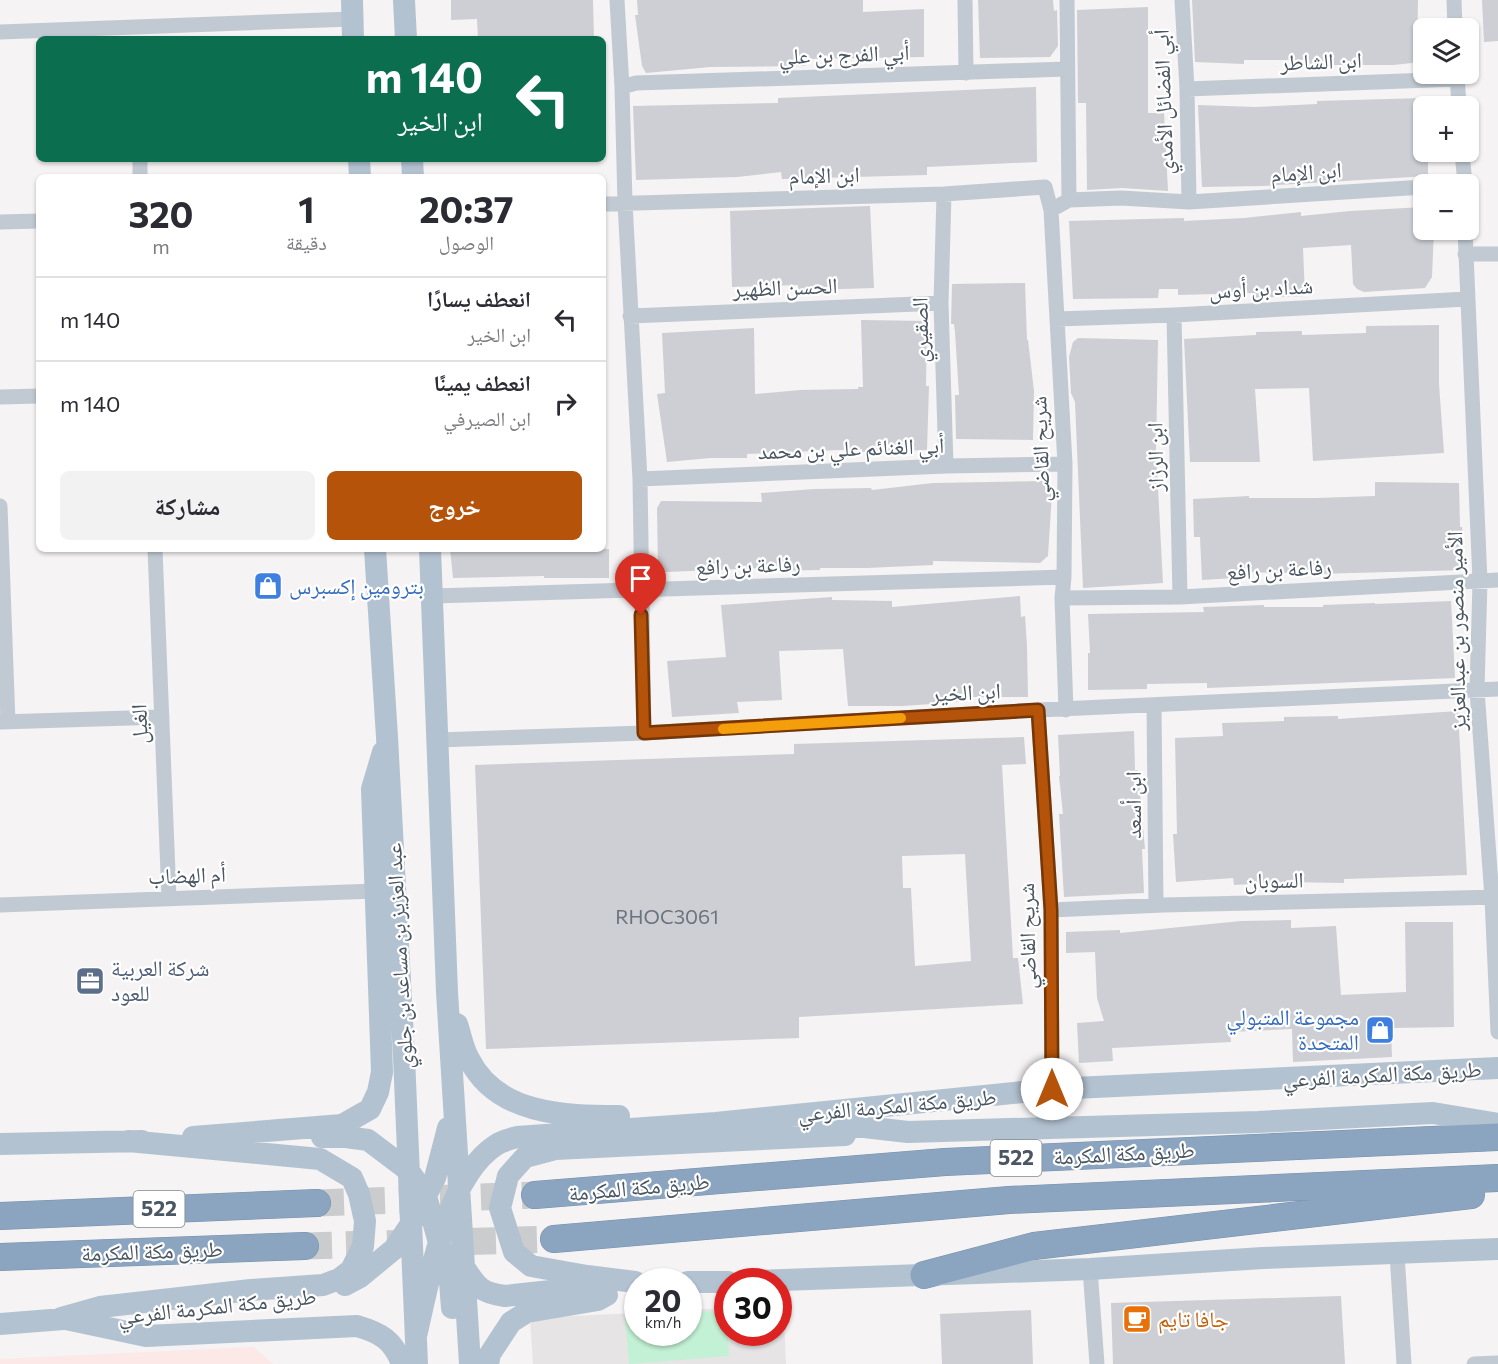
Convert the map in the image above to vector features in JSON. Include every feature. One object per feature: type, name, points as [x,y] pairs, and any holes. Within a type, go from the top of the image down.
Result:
[{"type":"highway","name":"طريق مكة المكرمة","points":[[535,1196],[945,1161],[1498,1137]]},
{"type":"highway","name":"طريق مكة المكرمة","points":[[554,1239],[1009,1200],[1498,1178]]},
{"type":"highway","points":[[924,1275],[1034,1246],[1498,1191]]},
{"type":"highway","name":"طريق مكة المكرمة","points":[[0,1216],[317,1203]]},
{"type":"highway","name":"طريق مكة المكرمة","points":[[0,1257],[305,1246]]},
{"type":"main road","points":[[404,0],[406,36]]},
{"type":"main road","name":"عبد العزيز بن مساعد بن جلوي","points":[[375,552],[404,1057],[417,1364]]},
{"type":"main road","name":"عبد العزيز بن مساعد بن جلوي","points":[[430,552],[447,992],[470,1364]]},
{"type":"main road","points":[[128,1141],[342,1125],[370,1109],[378,1092],[382,1072],[372,789],[387,737]]},
{"type":"main road","points":[[447,992],[468,1059],[484,1081],[517,1103],[543,1112],[568,1115],[639,1116],[716,1123]]},
{"type":"main road","name":"طريق مكة المكرمة الفرعي","points":[[404,1057],[431,1187],[439,1244],[450,1282],[457,1364]]},
{"type":"main road","name":"طريق مكة المكرمة الفرعي","points":[[416,1336],[439,1244],[458,1191],[477,1161],[496,1144],[517,1137],[716,1123],[1052,1089],[1498,1068]]},
{"type":"main road","name":"طريق مكة المكرمة الفرعي","points":[[0,1324],[61,1318],[121,1317],[321,1298],[360,1277],[394,1249],[431,1187],[453,1109]]},
{"type":"main road","points":[[624,1281],[531,1266],[514,1252],[500,1208],[508,1176],[525,1157],[555,1149],[908,1132],[1246,1122],[1433,1113],[1498,1124]]},
{"type":"main road","points":[[774,1117],[908,1132]]},
{"type":"main road","name":"طريق مكة المكرمة الفرعي","points":[[0,1144],[346,1137],[368,1140],[431,1187],[447,1219],[464,1267],[484,1293],[505,1296],[624,1283]]},
{"type":"main road","points":[[61,1318],[100,1307],[323,1285],[339,1279],[351,1270],[363,1246],[364,1214],[352,1178],[320,1159],[128,1141]]},
{"type":"main road","points":[[792,1280],[1090,1269],[1263,1258],[1498,1249]]},
{"type":"main road","points":[[488,1364],[490,1354],[511,1322],[527,1312],[598,1300],[624,1288]]},
{"type":"main road","points":[[61,1318],[146,1336],[357,1326],[378,1332],[396,1348],[402,1364]]},
{"type":"street","points":[[617,0],[630,316],[640,479],[644,733]]},
{"type":"street","points":[[965,0],[966,73]]},
{"type":"street","points":[[1067,0],[1069,200]]},
{"type":"street","name":"أبي الفضائل الأمدي","points":[[1182,0],[1187,89],[1189,202]]},
{"type":"street","points":[[1454,0],[1455,18]]},
{"type":"street","points":[[0,32],[135,32],[352,19]]},
{"type":"street","name":"أبي الفرج بن علي","points":[[622,87],[636,83],[1067,69]]},
{"type":"street","name":"ابن الشاطر","points":[[1187,89],[1413,78]]},
{"type":"street","name":"ابن الإمام","points":[[606,204],[944,194],[1045,187]]},
{"type":"street","name":"شريح القاضي","points":[[1045,187],[1051,210],[1065,464],[1062,598],[1066,710]]},
{"type":"street","name":"ابن الإمام","points":[[1051,210],[1069,200],[1121,198],[1189,202],[1413,188]]},
{"type":"street","name":"الصقيري","points":[[944,194],[941,303],[946,466]]},
{"type":"street","points":[[0,222],[36,221]]},
{"type":"street","name":"الأمير منصور بن عبدالعزيز","points":[[1465,240],[1480,581],[1477,690],[1495,898],[1498,1032]]},
{"type":"street","points":[[1465,254],[1498,254]]},
{"type":"street","name":"شداد بن أوس","points":[[1057,319],[1467,299]]},
{"type":"street","name":"الحسن الظهير","points":[[630,316],[941,303]]},
{"type":"street","name":"ابن الرزاز","points":[[1174,315],[1180,597]]},
{"type":"street","points":[[0,398],[36,396]]},
{"type":"street","name":"أبي الغنائم علي بن محمد","points":[[640,479],[946,466],[1065,464]]},
{"type":"street","points":[[0,506],[4,722],[162,717]]},
{"type":"street","name":"الغيل","points":[[155,552],[169,898]]},
{"type":"street","name":"رفاعة بن رافع","points":[[433,596],[1064,578]]},
{"type":"street","name":"رفاعة بن رافع","points":[[1062,598],[1180,597],[1498,580]]},
{"type":"street","name":"ابن الخير","points":[[438,740],[644,733],[1038,710],[1498,689]]},
{"type":"street","name":"ابن أسعد","points":[[1154,705],[1156,905]]},
{"type":"street","name":"شريح القاضي","points":[[1038,710],[1051,910],[1052,1089]]},
{"type":"street","name":"أم الهضاب","points":[[0,905],[375,891]]},
{"type":"street","name":"السوبان","points":[[1051,910],[1156,905],[1495,898]]},
{"type":"street","points":[[1397,1254],[1404,1364]]},
{"type":"street","points":[[1090,1269],[1097,1364]]},
{"type":"street","points":[[1474,1364],[1498,1363]]},
{"type":"shaded area","points":[[702,1309],[714,1309],[714,1346],[785,1346],[786,1364],[533,1364],[530,1318],[624,1314],[624,1346],[702,1346]]},
{"type":"shaded area","points":[[254,1347],[273,1364],[0,1364],[0,1359]]},
{"type":"green space","points":[[714,1311],[714,1346],[728,1346],[729,1356],[629,1364],[627,1346],[702,1346],[702,1312]]},
{"type":"building","points":[[451,0],[593,0],[594,36],[478,36],[477,19],[451,20]]},
{"type":"building","points":[[637,0],[863,0],[863,12],[924,9],[924,57],[805,59],[805,66],[710,67],[646,73],[642,66],[635,15],[638,15]]},
{"type":"building","points":[[978,0],[1053,0],[1054,11],[1057,10],[1058,46],[1050,57],[980,58]]},
{"type":"building","points":[[1192,0],[1418,0],[1418,18],[1413,18],[1412,63],[1310,65],[1309,60],[1244,60],[1244,64],[1195,62]]},
{"type":"building","points":[[1482,0],[1498,0],[1498,41],[1484,42]]},
{"type":"building","points":[[1148,7],[1148,113],[1164,113],[1168,191],[1122,188],[1087,190],[1086,103],[1078,103],[1077,10]]},
{"type":"building","points":[[1036,87],[1037,162],[927,167],[927,175],[782,179],[781,172],[737,177],[636,180],[633,106],[778,103],[778,98]]},
{"type":"building","points":[[1413,98],[1413,162],[1428,162],[1428,174],[1413,174],[1413,177],[1262,186],[1202,187],[1198,105],[1255,107],[1317,104],[1317,101]]},
{"type":"building","points":[[870,206],[874,288],[810,290],[798,289],[798,285],[732,287],[730,211]]},
{"type":"building","points":[[1413,208],[1413,240],[1434,240],[1432,277],[1425,288],[1364,292],[1357,289],[1353,284],[1351,245],[1303,248],[1305,296],[1252,298],[1252,293],[1178,295],[1178,289],[1159,289],[1158,298],[1073,299],[1069,221],[1184,218],[1184,221],[1301,212],[1301,216]]},
{"type":"building","points":[[1025,283],[1027,340],[1034,391],[1033,440],[956,439],[955,395],[959,395],[955,332],[954,324],[951,324],[952,284]]},
{"type":"building","points":[[861,320],[927,321],[926,386],[929,386],[927,450],[862,452],[862,449],[747,454],[747,458],[710,458],[667,462],[657,394],[665,393],[662,333],[754,328],[755,394],[800,390],[858,389],[858,387],[863,387]]},
{"type":"building","points":[[1439,325],[1439,384],[1444,453],[1313,461],[1309,388],[1255,389],[1260,462],[1190,462],[1184,339],[1256,335],[1256,332],[1302,331],[1302,335],[1366,333],[1366,326]]},
{"type":"building","points":[[1078,338],[1158,340],[1156,450],[1163,583],[1083,588],[1075,402],[1071,393],[1069,357],[1073,342]]},
{"type":"building","points":[[1043,481],[1051,485],[1052,493],[1048,556],[1040,563],[933,561],[933,565],[820,568],[820,570],[766,571],[766,568],[666,572],[658,570],[657,508],[661,501],[762,502],[761,493],[814,489],[871,488],[872,490],[933,483]]},
{"type":"building","points":[[1375,482],[1459,483],[1460,527],[1462,527],[1465,570],[1315,574],[1250,572],[1250,577],[1202,580],[1200,537],[1194,537],[1193,499],[1249,496],[1249,498],[1316,498],[1375,496]]},
{"type":"building","points":[[606,549],[609,549],[609,578],[544,578],[544,576],[453,578],[450,552],[606,552]]},
{"type":"building","points":[[1020,596],[1021,617],[1025,616],[1028,697],[958,697],[958,702],[903,706],[848,706],[843,649],[779,651],[782,700],[737,702],[739,713],[672,717],[667,661],[726,657],[721,605],[832,597],[832,600],[892,601],[892,607]]},
{"type":"building","points":[[1451,601],[1455,678],[1207,688],[1207,683],[1147,684],[1147,689],[1088,690],[1088,653],[1090,653],[1088,614],[1204,612],[1203,607],[1264,605],[1264,607],[1323,607],[1323,605]]},
{"type":"building","points":[[1458,711],[1467,875],[1344,879],[1344,883],[1286,882],[1234,885],[1233,878],[1176,882],[1173,834],[1177,834],[1175,738],[1223,736],[1222,723],[1284,721],[1284,717],[1338,716],[1338,719]]},
{"type":"building","points":[[1134,731],[1135,770],[1138,770],[1145,849],[1142,849],[1144,893],[1064,897],[1059,814],[1063,814],[1058,735]]},
{"type":"building","points":[[1024,737],[1026,764],[1002,765],[1013,958],[1018,958],[1023,1004],[799,1017],[799,1038],[486,1049],[475,765],[794,754],[794,744]],"holes":[[[965,854],[971,961],[915,966],[911,888],[903,888],[902,856]]]},
{"type":"building","points":[[1291,920],[1291,928],[1336,926],[1341,995],[1406,992],[1405,922],[1453,922],[1454,1027],[1391,1028],[1392,1057],[1293,1062],[1292,1029],[1230,1032],[1231,1042],[1112,1048],[1113,1061],[1079,1063],[1077,1023],[1104,1021],[1097,998],[1095,952],[1066,953],[1066,932],[1120,930],[1120,933],[1241,921]]},
{"type":"building","points":[[1341,1296],[1345,1364],[1113,1364],[1111,1303]]},
{"type":"building","points":[[1031,1310],[1033,1364],[942,1364],[940,1314]]},
{"type":"tunnel","points":[[317,1203],[535,1195]]},
{"type":"tunnel","points":[[305,1246],[554,1239]]},
{"type":"slow traffic","points":[[723,729],[901,718]]},
{"type":"place","name":"بترومين إكسبرس","points":[[268,586]]},
{"type":"place","name":"شركة العربية للعود","points":[[90,981]]},
{"type":"place","name":"مجموعة المتبولي المتحدة","points":[[1380,1030]]},
{"type":"place","name":"جافا تايم","points":[[1137,1319]]},
{"type":"route","points":[[641,615],[644,733],[1038,710],[1051,910],[1052,1089]]}]
